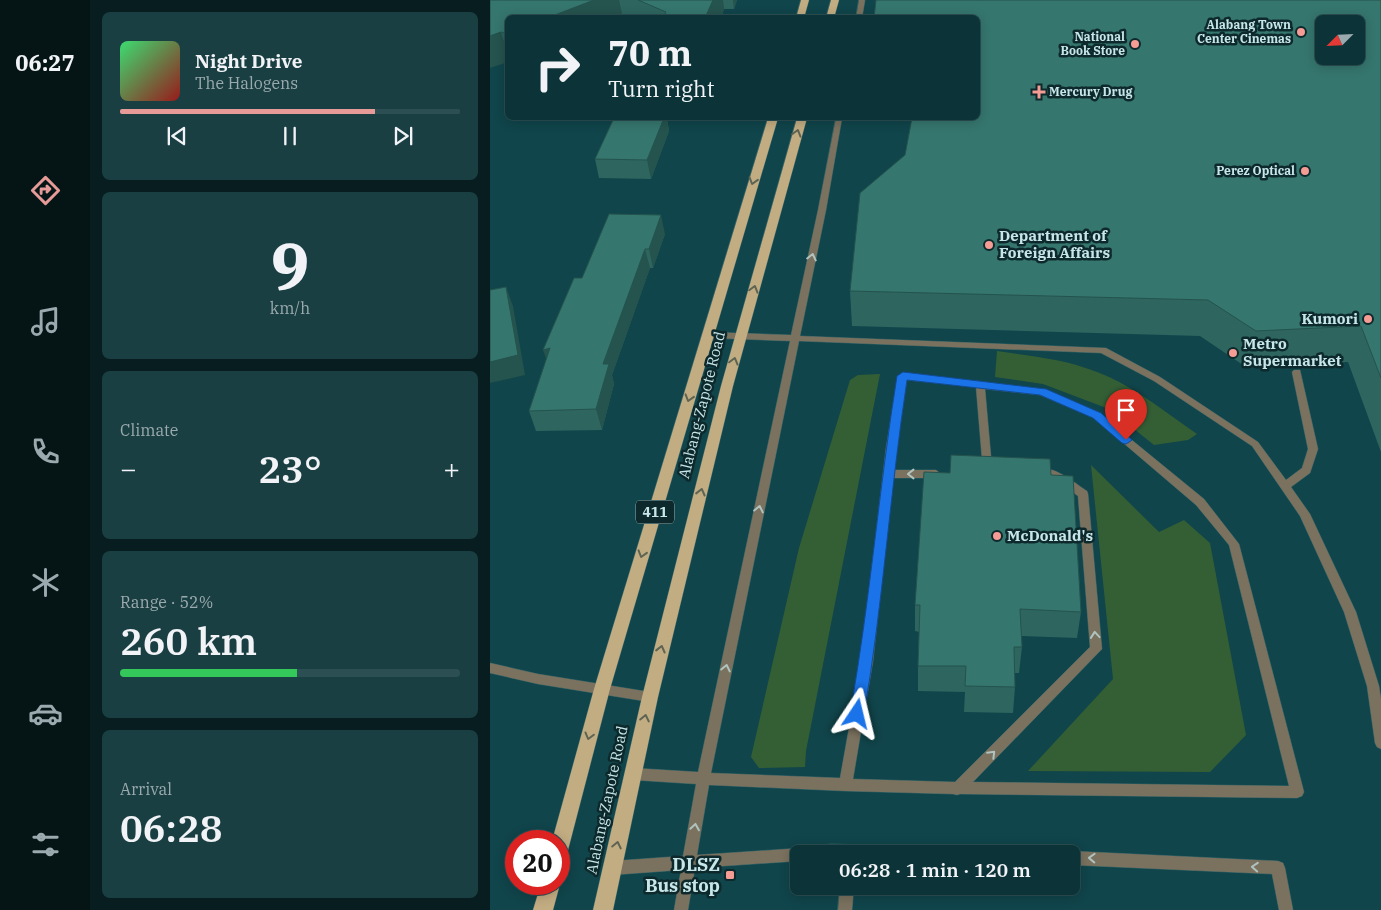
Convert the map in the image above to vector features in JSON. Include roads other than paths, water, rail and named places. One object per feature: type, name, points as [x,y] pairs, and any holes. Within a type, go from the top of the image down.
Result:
[{"type":"highway","points":[[801,15],[805,0]]},
{"type":"highway","points":[[831,15],[835,0]]},
{"type":"highway","name":"Alabang-Zapote Road","points":[[564,830],[602,689],[772,120]]},
{"type":"highway","name":"Alabang-Zapote Road","points":[[603,910],[650,696],[740,336],[801,120]]},
{"type":"highway","points":[[543,910],[547,895]]},
{"type":"lane","points":[[860,15],[862,0]]},
{"type":"lane","points":[[681,910],[703,779],[822,210],[839,120]]},
{"type":"lane","points":[[708,335],[998,344],[1103,350],[1158,380],[1255,444],[1305,514],[1350,612],[1373,686],[1381,742]]},
{"type":"lane","points":[[1285,487],[1306,470],[1313,448],[1297,372]]},
{"type":"lane","points":[[632,774],[703,779],[845,785],[957,789],[1297,792],[1234,544],[1200,502],[1097,416],[1042,392],[903,376],[888,474],[867,661],[845,785]]},
{"type":"lane","points":[[980,385],[987,474]]},
{"type":"lane","points":[[957,789],[1096,649],[1083,494],[1053,473],[1027,474]]},
{"type":"lane","points":[[888,474],[948,474]]},
{"type":"lane","points":[[490,668],[538,679],[650,696]]},
{"type":"lane","points":[[612,868],[689,864],[790,855]]},
{"type":"lane","points":[[1080,858],[1278,868],[1286,910]]},
{"type":"lane","points":[[845,910],[846,895]]},
{"type":"place","name":"Alabang Town Center Cinemas","points":[[1301,32]]},
{"type":"place","name":"National Book Store","points":[[1135,44]]},
{"type":"place","name":"Mercury Drug","points":[[1039,92]]},
{"type":"place","name":"Perez Optical","points":[[1305,171]]},
{"type":"place","name":"Department of Foreign Affairs","points":[[989,245]]},
{"type":"place","name":"Kumori","points":[[1368,319]]},
{"type":"place","name":"Metro Supermarket","points":[[1233,353]]},
{"type":"place","name":"McDonald's","points":[[997,536]]},
{"type":"place","name":"DLSZ Bus stop","points":[[730,875]]}]
